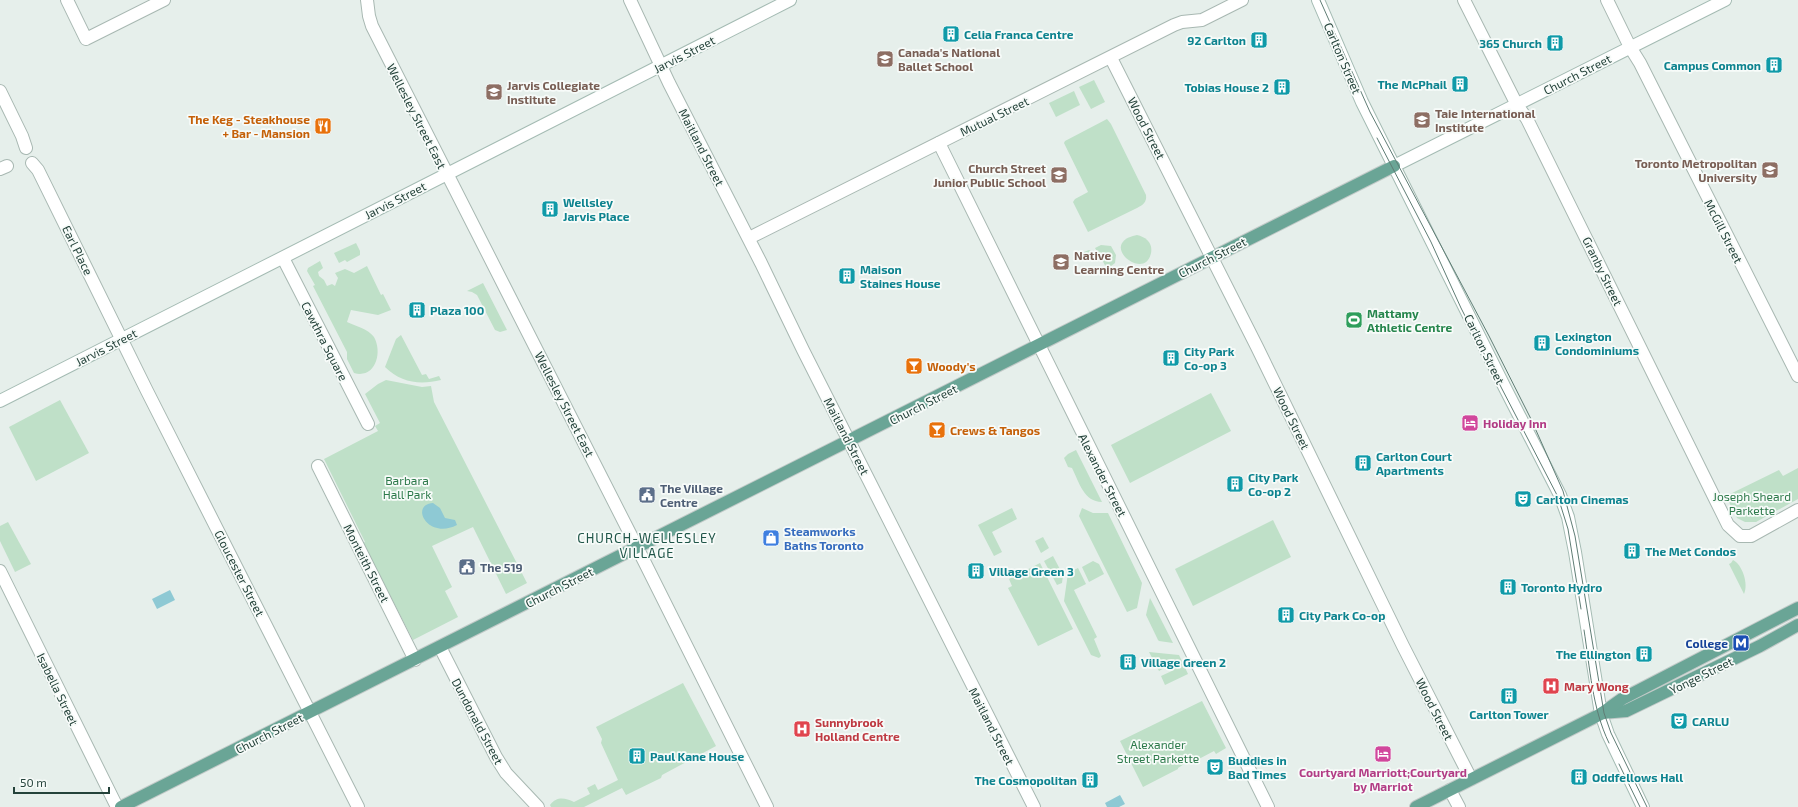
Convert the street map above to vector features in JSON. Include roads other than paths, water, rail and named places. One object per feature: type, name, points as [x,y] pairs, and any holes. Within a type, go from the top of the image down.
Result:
[{"type":"main road","name":"Church Street","points":[[121,807],[1394,166]]},
{"type":"main road","name":"Yonge Street","points":[[1416,807],[1601,714],[1622,699],[1798,608]]},
{"type":"main road","name":"Yonge Street","points":[[1601,714],[1626,711],[1760,646],[1798,625]]},
{"type":"street","points":[[68,0],[86,39],[164,0]]},
{"type":"street","name":"Wellesley Street East","points":[[367,0],[368,16],[372,26],[767,807]]},
{"type":"street","name":"Maitland Street","points":[[630,0],[673,90],[749,238],[803,350],[850,440],[930,603],[1034,807]]},
{"type":"street","name":"Jarvis Street","points":[[0,401],[790,0]]},
{"type":"street","name":"Mutual Street","points":[[749,238],[1111,58],[1178,23],[1202,20],[1242,0]]},
{"type":"street","name":"Carlton Street","points":[[1318,0],[1354,83],[1394,166],[1560,495],[1568,517],[1575,552],[1601,714],[1608,734],[1643,807]]},
{"type":"street","name":"Granby Street","points":[[1464,0],[1517,104],[1527,119],[1728,525],[1733,531],[1745,537],[1751,536],[1798,510]]},
{"type":"street","name":"McGill Street","points":[[1607,0],[1630,47],[1640,62],[1798,376]]},
{"type":"street","name":"Church Street","points":[[1394,166],[1725,0]]},
{"type":"street","name":"Wood Street","points":[[1111,58],[1254,340],[1471,779]]},
{"type":"street","points":[[0,91],[22,136],[26,148]]},
{"type":"street","name":"Alexander Street","points":[[939,143],[1268,807]]},
{"type":"street","name":"Earl Place","points":[[32,163],[38,170],[122,338]]},
{"type":"street","name":"Cawthra Square","points":[[283,258],[368,424]]},
{"type":"street","name":"Gloucester Street","points":[[122,338],[358,807]]},
{"type":"street","name":"Monteith Street","points":[[318,466],[415,660]]},
{"type":"street","name":"Isabella Street","points":[[0,571],[117,807]]},
{"type":"street","name":"Dundonald Street","points":[[440,647],[496,757],[506,773],[538,807]]},
{"type":"street","points":[[1450,790],[1459,807]]},
{"type":"water","points":[[433,503],[440,508],[445,518],[455,520],[457,525],[447,528],[438,528],[430,525],[422,515],[423,509],[426,505]]},
{"type":"water","points":[[170,590],[175,600],[157,609],[152,599]]},
{"type":"water","points":[[1120,795],[1125,804],[1119,807],[1107,807],[1105,803]]},
{"type":"tram line","points":[[1320,0],[1370,112],[1489,336],[1531,419],[1563,491],[1575,536],[1604,713],[1611,733],[1647,807]]},
{"type":"tram line","points":[[1377,138],[1431,242],[1461,308],[1558,497],[1568,529],[1581,609]]},
{"type":"tram line","points":[[1584,630],[1595,702],[1603,730],[1609,743]]},
{"type":"tram line","points":[[1619,764],[1640,807]]},
{"type":"place","name":"Celia Franca Centre","points":[[951,34]]},
{"type":"place","name":"92 Carlton","points":[[1259,40]]},
{"type":"place","name":"365 Church","points":[[1555,43]]},
{"type":"place","name":"Canada's National Ballet School","points":[[885,59]]},
{"type":"place","name":"Campus Common","points":[[1774,65]]},
{"type":"place","name":"The McPhail","points":[[1460,84]]},
{"type":"place","name":"Tobias House 2","points":[[1282,87]]},
{"type":"place","name":"Jarvis Collegiate Institute","points":[[494,92]]},
{"type":"place","name":"Taie International Institute","points":[[1422,120]]},
{"type":"place","name":"The Keg - Steakhouse + Bar - Mansion","points":[[323,126]]},
{"type":"place","name":"Toronto Metropolitan University","points":[[1770,170]]},
{"type":"place","name":"Church Street Junior Public School","points":[[1059,175]]},
{"type":"place","name":"Wellsley Jarvis Place","points":[[550,209]]},
{"type":"place","name":"Native Learning Centre","points":[[1061,262]]},
{"type":"place","name":"Maison Staines House","points":[[847,276]]},
{"type":"place","name":"Plaza 100","points":[[417,310]]},
{"type":"place","name":"Mattamy Athletic Centre","points":[[1354,320]]},
{"type":"place","name":"Lexington Condominiums","points":[[1542,343]]},
{"type":"place","name":"City Park Co-op 3","points":[[1171,358]]},
{"type":"place","name":"Woody's","points":[[914,366]]},
{"type":"place","name":"Holiday Inn","points":[[1470,423]]},
{"type":"place","name":"Crews & Tangos","points":[[937,430]]},
{"type":"place","name":"Carlton Court Apartments","points":[[1363,463]]},
{"type":"place","name":"City Park Co-op 2","points":[[1235,484]]},
{"type":"place","name":"The Village Centre","points":[[647,495]]},
{"type":"place","name":"Carlton Cinemas","points":[[1523,499]]},
{"type":"place","name":"Steamworks Baths Toronto","points":[[771,538]]},
{"type":"place","name":"The Met Condos","points":[[1632,551]]},
{"type":"place","name":"The 519","points":[[467,567]]},
{"type":"place","name":"Village Green 3","points":[[976,571]]},
{"type":"place","name":"Toronto Hydro","points":[[1508,587]]},
{"type":"place","name":"City Park Co-op","points":[[1286,615]]},
{"type":"place","name":"College","points":[[1741,643]]},
{"type":"place","name":"The Ellington","points":[[1644,654]]},
{"type":"place","name":"Village Green 2","points":[[1128,662]]},
{"type":"place","name":"Mary Wong","points":[[1551,686]]},
{"type":"place","name":"Carlton Tower","points":[[1509,696]]},
{"type":"place","name":"CARLU","points":[[1679,721]]},
{"type":"place","name":"Sunnybrook Holland Centre","points":[[802,729]]},
{"type":"place","name":"Courtyard Marriott;Courtyard by Marriot","points":[[1383,754]]},
{"type":"place","name":"Paul Kane House","points":[[637,756]]},
{"type":"place","name":"Buddies in Bad Times","points":[[1215,767]]},
{"type":"place","name":"Oddfellows Hall","points":[[1579,777]]},
{"type":"place","name":"The Cosmopolitan","points":[[1090,780]]},
{"type":"district","name":"CHURCH-WELLESLEY VILLAGE","points":[[647,546]]},
{"type":"park label","name":"Barbara Hall Park","points":[[407,487]]},
{"type":"park label","name":"Joseph Sheard Parkette","points":[[1752,503]]},
{"type":"park label","name":"Alexander Street Parkette","points":[[1158,751]]}]
